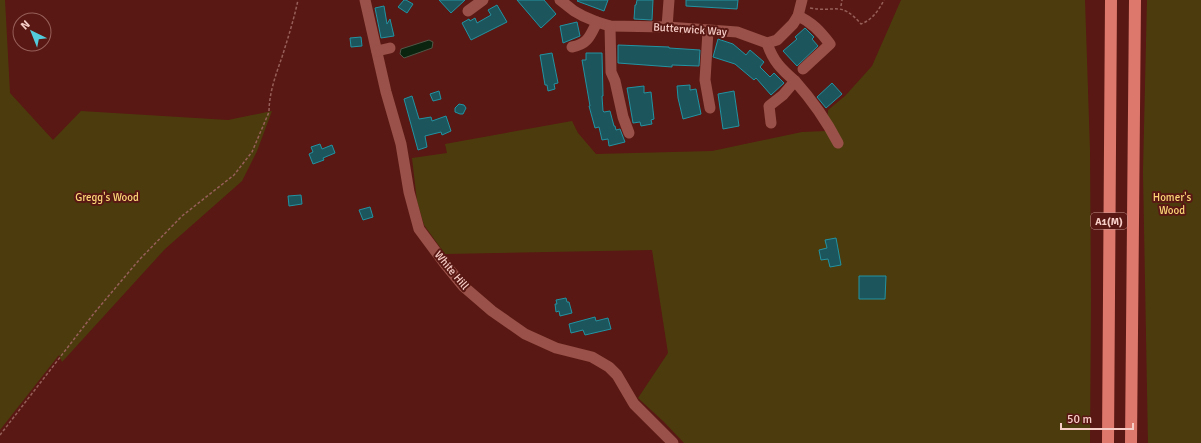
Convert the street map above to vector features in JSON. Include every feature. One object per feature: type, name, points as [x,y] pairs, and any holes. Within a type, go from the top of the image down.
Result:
[{"type":"highway","name":"A1(M)","points":[[1108,443],[1111,0]]},
{"type":"highway","name":"A1(M)","points":[[1131,443],[1135,0]]},
{"type":"street","name":"White Hill","points":[[365,0],[386,92],[401,144],[409,192],[419,229],[463,286],[478,300],[526,334],[556,348],[592,358],[608,368],[617,375],[634,404],[673,443]]},
{"type":"street","points":[[468,11],[483,0]]},
{"type":"street","name":"Butterwick Way","points":[[560,0],[574,11],[597,22],[610,26],[667,27],[738,32],[767,43]]},
{"type":"street","points":[[667,27],[669,0]]},
{"type":"street","points":[[800,7],[793,24],[786,32],[777,40],[767,43],[771,55],[780,68],[795,81],[817,107],[838,143]]},
{"type":"street","points":[[800,7],[807,20],[830,44],[803,69]]},
{"type":"street","points":[[572,47],[581,45],[588,40],[597,22]]},
{"type":"street","points":[[610,26],[611,72],[615,81],[623,117],[629,133]]},
{"type":"street","points":[[708,31],[706,80],[710,108]]},
{"type":"street","points":[[377,51],[390,48]]},
{"type":"street","points":[[771,123],[769,106],[783,95],[795,81]]},
{"type":"path","points":[[0,435],[95,312],[139,260],[182,216],[234,175],[252,152],[269,112],[269,105],[275,78],[293,24],[298,0]]},
{"type":"path","points":[[841,6],[842,0]]},
{"type":"path","points":[[800,7],[818,9],[841,6],[851,12],[861,24],[866,22],[877,12],[884,0]]},
{"type":"green space","name":"Gregg's Wood","points":[[0,0],[5,0],[10,93],[53,140],[81,111],[228,120],[272,111],[257,151],[242,181],[165,249],[62,362],[59,355],[0,430]]},
{"type":"green space","points":[[901,0],[1085,0],[1090,151],[1090,443],[684,443],[638,398],[668,353],[652,250],[445,254],[424,225],[417,201],[412,158],[447,153],[445,144],[572,121],[578,133],[596,154],[712,151],[802,132],[827,131],[828,110],[845,96],[872,66]]},
{"type":"green space","name":"Homer's Wood","points":[[1147,0],[1201,0],[1201,443],[1148,443],[1143,172]]},
{"type":"shaded area","points":[[429,40],[433,42],[432,48],[404,58],[400,54],[401,49]]},
{"type":"building","points":[[404,0],[413,4],[407,13],[398,7]]},
{"type":"building","points":[[439,0],[465,0],[451,13]]},
{"type":"building","points":[[517,0],[544,0],[556,14],[541,28]]},
{"type":"building","points":[[608,0],[604,11],[577,1]]},
{"type":"building","points":[[637,0],[653,0],[652,20],[634,19]]},
{"type":"building","points":[[686,0],[738,0],[737,9],[686,6]]},
{"type":"building","points":[[497,5],[507,22],[471,40],[462,23],[469,19],[470,21],[475,18],[477,23],[491,15],[488,10]]},
{"type":"building","points":[[384,6],[387,24],[390,19],[394,36],[381,38],[375,8]]},
{"type":"building","points":[[577,22],[580,36],[563,43],[560,26]]},
{"type":"building","points":[[805,28],[814,37],[812,39],[818,46],[797,66],[783,51],[797,39],[795,37]]},
{"type":"building","points":[[361,37],[362,46],[351,47],[350,38]]},
{"type":"building","points":[[718,39],[733,44],[746,55],[750,50],[764,62],[760,67],[770,77],[774,73],[784,83],[771,95],[756,78],[754,80],[735,64],[713,57]]},
{"type":"building","points":[[618,45],[700,50],[699,66],[672,65],[672,67],[618,63]]},
{"type":"building","points":[[552,53],[558,83],[554,84],[555,89],[548,91],[547,85],[545,85],[540,55]]},
{"type":"building","points":[[586,53],[602,53],[603,111],[610,111],[614,126],[616,130],[620,129],[625,142],[609,146],[608,139],[602,140],[599,127],[595,128],[589,106],[582,60],[586,60]]},
{"type":"building","points":[[832,83],[842,94],[826,108],[817,97]]},
{"type":"building","points":[[690,85],[690,90],[696,89],[701,114],[683,119],[677,86]]},
{"type":"building","points":[[644,86],[644,93],[651,92],[654,119],[651,120],[652,124],[641,126],[640,122],[633,123],[627,88]]},
{"type":"building","points":[[439,91],[441,99],[433,101],[430,94]]},
{"type":"building","points":[[734,91],[739,126],[723,129],[718,94]]},
{"type":"building","points":[[412,96],[419,119],[431,117],[432,121],[446,116],[451,131],[442,135],[441,132],[425,136],[427,147],[418,150],[404,99]]},
{"type":"building","points":[[459,104],[464,105],[466,108],[463,114],[455,112],[455,108]]},
{"type":"building","points":[[320,144],[322,149],[332,145],[335,153],[323,158],[324,160],[313,164],[309,154],[313,152],[311,147]]},
{"type":"building","points":[[301,195],[302,204],[289,206],[288,196]]},
{"type":"building","points":[[370,207],[373,217],[363,220],[359,210]]},
{"type":"building","points":[[836,238],[841,265],[830,267],[828,259],[821,260],[819,250],[827,248],[825,240]]},
{"type":"building","points":[[859,276],[886,276],[885,299],[859,299]]},
{"type":"building","points":[[566,298],[567,302],[569,302],[572,313],[560,316],[559,311],[556,312],[556,300]]},
{"type":"building","points":[[595,317],[596,321],[608,318],[611,329],[585,335],[583,330],[571,333],[569,324]]}]
